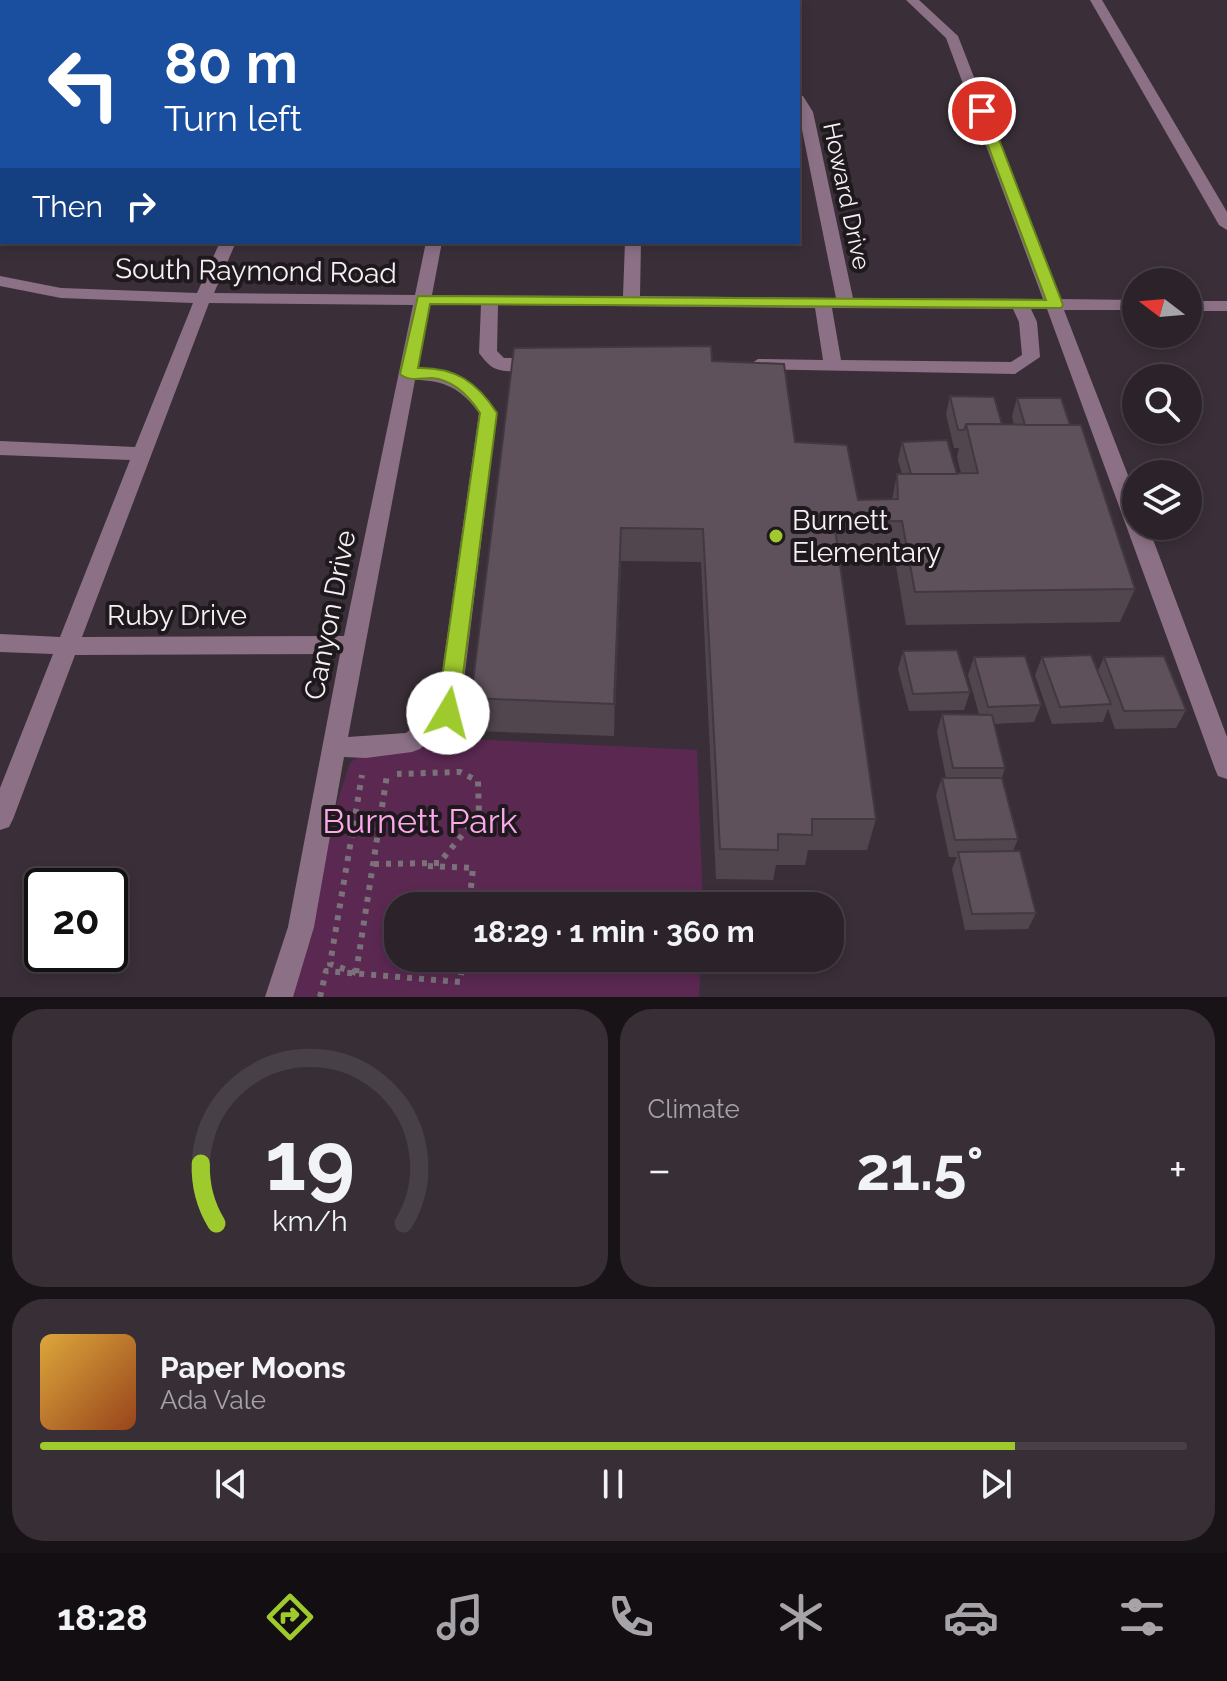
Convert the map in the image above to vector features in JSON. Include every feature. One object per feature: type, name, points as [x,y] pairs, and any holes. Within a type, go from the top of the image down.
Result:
[{"type":"street","points":[[912,0],[952,36],[1122,483]]},
{"type":"street","points":[[1096,0],[1227,225]]},
{"type":"street","name":"Howard Drive","points":[[800,102],[806,112],[846,304]]},
{"type":"street","points":[[0,819],[203,298],[227,244]]},
{"type":"street","name":"Canyon Drive","points":[[279,997],[301,927],[353,645],[434,244]]},
{"type":"street","points":[[631,301],[633,244]]},
{"type":"street","name":"South Raymond Road","points":[[0,281],[61,293],[203,298],[1122,305]]},
{"type":"street","points":[[490,300],[488,353],[500,364],[563,365]]},
{"type":"street","points":[[823,303],[833,366]]},
{"type":"street","points":[[738,365],[1015,368],[1031,357],[1028,322],[1020,305]]},
{"type":"street","points":[[1202,306],[1227,306]]},
{"type":"street","points":[[335,747],[366,748],[412,742],[448,713],[488,413],[474,392],[455,379],[435,373],[409,374]]},
{"type":"street","points":[[0,448],[142,454]]},
{"type":"street","points":[[1143,540],[1227,769]]},
{"type":"street","name":"Ruby Drive","points":[[0,643],[69,646],[353,645]]},
{"type":"path","points":[[356,973],[330,964],[366,748]]},
{"type":"path","points":[[356,973],[385,775],[460,772],[478,781],[479,815],[439,863],[374,864]]},
{"type":"path","points":[[374,864],[473,868],[470,892]]},
{"type":"path","points":[[320,997],[326,971],[460,982],[461,972]]},
{"type":"green space","name":"Burnett Park","points":[[386,735],[697,750],[702,892],[384,892],[384,972],[700,972],[699,997],[273,997],[350,763]]},
{"type":"building","points":[[711,346],[712,361],[784,364],[795,442],[847,445],[858,500],[898,499],[897,474],[978,473],[966,424],[1081,425],[1135,589],[915,592],[902,521],[834,522],[876,819],[812,819],[812,835],[778,834],[778,850],[720,849],[703,529],[621,528],[614,704],[471,698],[514,348]]},
{"type":"building","points":[[950,396],[994,397],[1002,424],[966,424],[964,430],[958,430]]},
{"type":"building","points":[[1017,398],[1061,398],[1070,425],[1025,425]]},
{"type":"building","points":[[947,440],[957,474],[911,474],[902,442]]},
{"type":"building","points":[[957,650],[970,692],[913,694],[903,651]]},
{"type":"building","points":[[1091,655],[1111,704],[1060,707],[1042,657]]},
{"type":"building","points":[[1025,656],[1041,705],[988,707],[974,657]]},
{"type":"building","points":[[1164,656],[1186,710],[1124,711],[1104,657]]},
{"type":"building","points":[[942,714],[992,715],[1005,768],[953,768]]},
{"type":"building","points":[[942,778],[1002,778],[1018,839],[955,840]]},
{"type":"building","points":[[1020,851],[1036,913],[972,914],[958,852]]},
{"type":"place","name":"Burnett Elementary","points":[[776,536]]},
{"type":"route","points":[[448,713],[488,413],[474,392],[455,379],[435,373],[409,374],[424,300],[1056,305],[982,111]]}]
